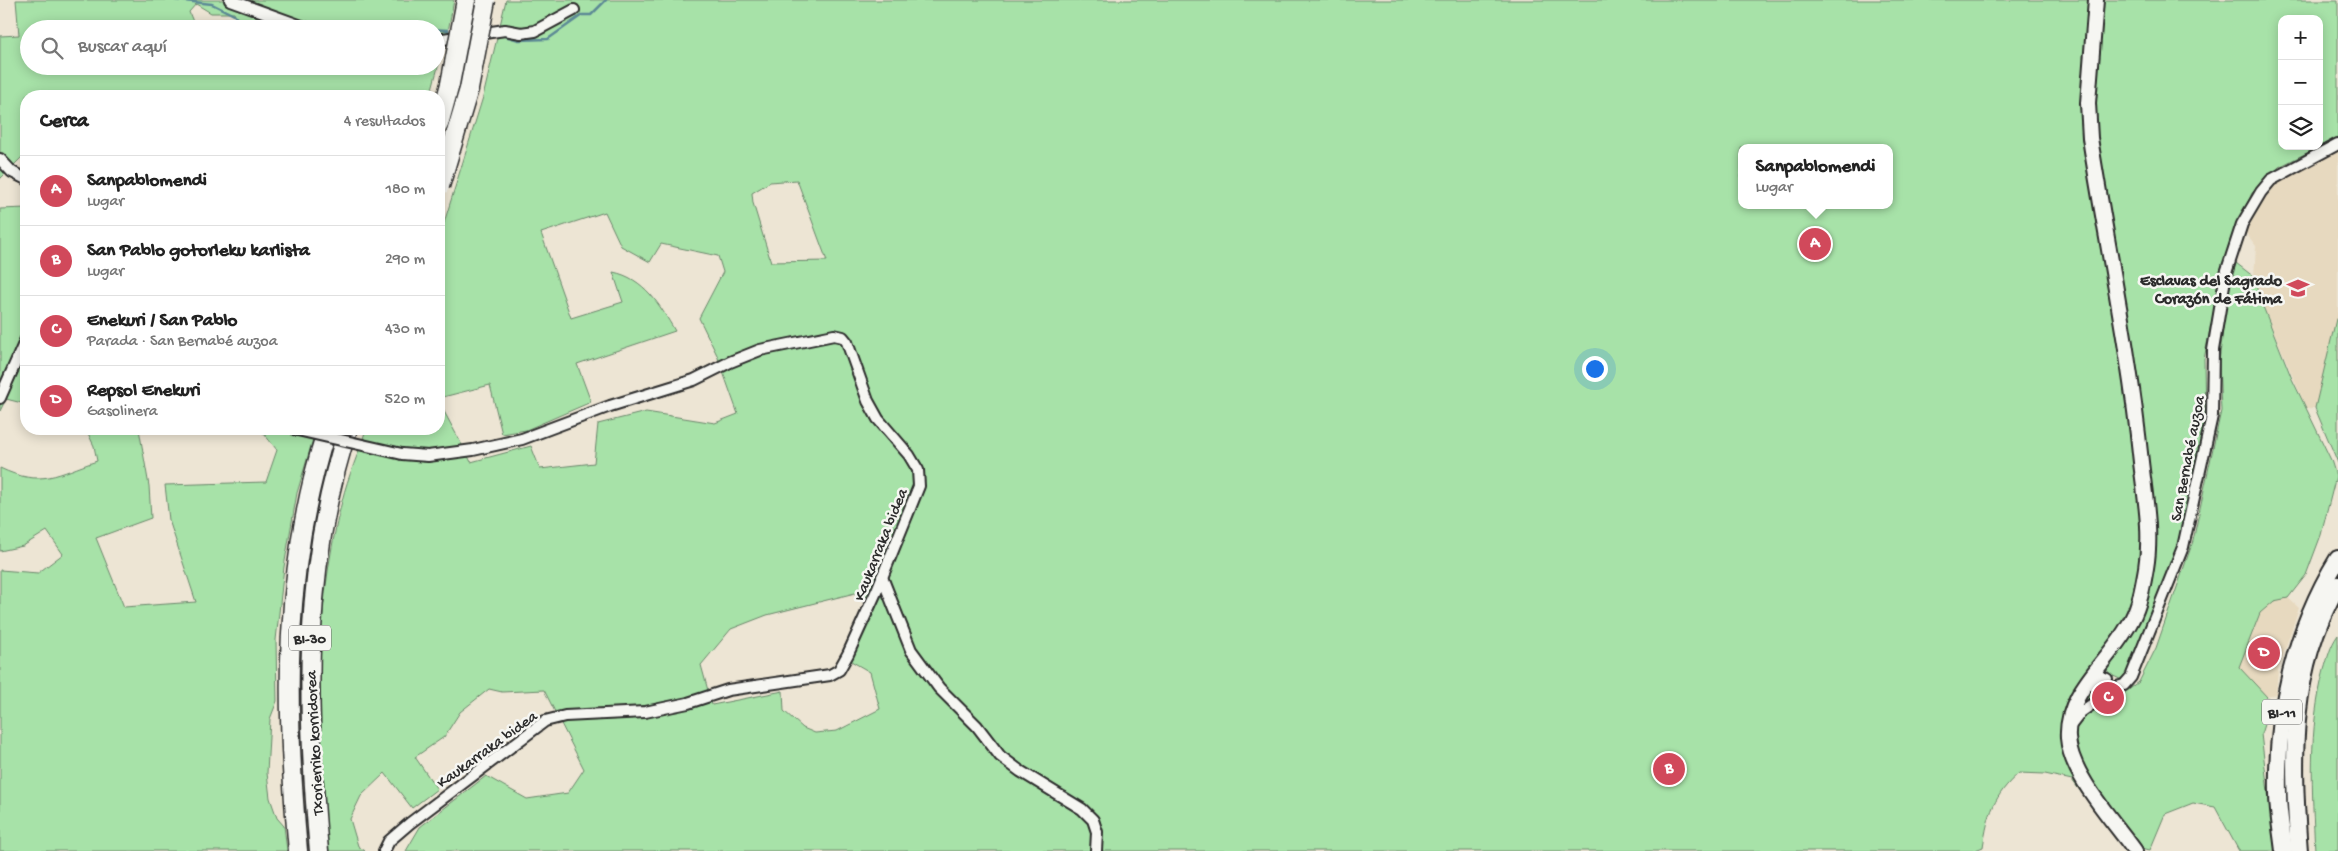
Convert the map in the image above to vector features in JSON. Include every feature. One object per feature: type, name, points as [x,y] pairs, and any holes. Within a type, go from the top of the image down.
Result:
[{"type":"highway","points":[[445,102],[466,0]]},
{"type":"highway","points":[[445,172],[470,88],[486,0]]},
{"type":"highway","name":"Txorierriko korridorea","points":[[298,851],[289,718],[291,615],[304,518],[325,435]]},
{"type":"highway","name":"Txorierriko korridorea","points":[[319,851],[309,717],[311,617],[324,522],[346,435]]},
{"type":"main road","name":"BI-11","points":[[2284,851],[2278,794],[2283,708],[2292,664],[2307,620],[2338,559]]},
{"type":"main road","name":"BI-11","points":[[2299,851],[2294,780],[2296,725],[2301,685],[2313,642],[2338,585]]},
{"type":"street","points":[[230,0],[285,20]]},
{"type":"street","points":[[2096,0],[2088,103],[2090,138],[2135,403],[2148,530],[2146,567],[2132,619],[2120,640],[2091,677],[2077,699],[2068,730],[2072,758],[2083,778],[2135,851]]},
{"type":"street","points":[[445,39],[506,30],[521,33],[535,31],[574,10]]},
{"type":"street","name":"San Bernabé auzoa","points":[[2068,730],[2081,712],[2108,687],[2124,685],[2134,672],[2183,547],[2212,416],[2213,350],[2226,272],[2242,224],[2261,192],[2271,180],[2338,144]]},
{"type":"street","points":[[0,159],[12,172],[20,177]]},
{"type":"street","name":"Kaukarraka bidea","points":[[319,435],[402,454],[428,456],[473,450],[522,439],[610,406],[694,380],[760,350],[834,336],[843,337],[847,342],[868,401],[878,419],[909,456],[918,470],[919,486],[882,577],[839,670],[830,675],[728,690],[688,703],[645,712],[565,716],[545,721],[410,823],[389,841],[384,851]]},
{"type":"street","points":[[0,398],[20,353]]},
{"type":"street","points":[[882,577],[912,650],[939,688],[977,726],[1000,756],[1020,771],[1082,810],[1093,820],[1097,832],[1096,851]]},
{"type":"street","points":[[2100,666],[2108,687]]},
{"type":"street","points":[[2091,677],[2099,676],[2108,687]]},
{"type":"street","points":[[2091,677],[2095,687],[2108,687]]},
{"type":"shaded area","name":"Esclavas del Sagrado Corazón de Fátima","points":[[2338,151],[2338,420],[2317,414],[2315,408],[2306,408],[2260,299],[2254,277],[2256,246],[2245,232],[2270,188],[2318,159]]},
{"type":"shaded area","points":[[2288,598],[2299,608],[2278,670],[2276,694],[2265,696],[2239,667],[2260,613],[2274,601]]},
{"type":"green space","points":[[16,0],[454,0],[445,42],[445,20],[237,20],[234,13],[211,13],[196,4],[189,12],[192,20],[20,20],[20,75],[436,75],[432,90],[20,90],[20,159],[0,179],[0,36],[19,35]]},
{"type":"green space","points":[[506,0],[2338,0],[2338,137],[2323,145],[2323,15],[2278,15],[2278,150],[2312,150],[2279,167],[2252,193],[2232,238],[2221,274],[2204,359],[2205,429],[2177,550],[2135,658],[2125,676],[2120,679],[2111,675],[2107,670],[2095,708],[2123,694],[2139,682],[2156,648],[2193,541],[2221,411],[2219,362],[2227,298],[2236,263],[2254,277],[2260,299],[2292,379],[2331,460],[2336,476],[2321,535],[2306,575],[2288,598],[2274,601],[2260,613],[2239,667],[2268,698],[2266,718],[2261,734],[2275,851],[2239,851],[2215,807],[2193,803],[2165,814],[2150,850],[2119,843],[2072,780],[2045,774],[2019,773],[2010,781],[1998,797],[1987,825],[1983,847],[1973,851],[406,851],[420,827],[486,776],[527,799],[568,793],[584,769],[544,690],[502,692],[489,689],[460,712],[444,737],[415,757],[437,789],[412,808],[385,773],[361,796],[350,819],[358,846],[365,851],[329,851],[324,807],[319,719],[321,631],[326,587],[342,501],[364,435],[445,435],[445,413],[471,462],[531,446],[540,469],[594,463],[598,424],[646,412],[715,423],[738,414],[717,355],[699,318],[723,272],[718,256],[661,244],[650,262],[621,246],[605,212],[541,233],[571,318],[623,302],[613,272],[624,275],[642,286],[657,302],[675,331],[577,364],[591,402],[526,430],[502,434],[490,385],[445,396],[445,220],[483,97]],"holes":[[[797,180],[827,261],[771,262],[753,203],[752,193],[770,182]],[[855,593],[877,603],[851,661],[870,672],[880,709],[837,731],[815,733],[803,728],[784,711],[783,691],[712,705],[701,665],[731,629],[767,615]]]},
{"type":"green space","points":[[20,208],[20,402],[6,399],[0,411],[0,209]]},
{"type":"green space","points":[[2336,319],[2338,320],[2338,463],[2315,408]]},
{"type":"green space","points":[[89,435],[140,435],[149,486],[151,518],[96,538],[124,607],[196,602],[169,520],[165,485],[266,482],[277,450],[265,435],[314,435],[297,493],[284,567],[276,640],[277,701],[270,719],[267,773],[270,798],[277,818],[284,826],[287,851],[0,851],[0,570],[38,573],[63,554],[47,531],[23,546],[0,551],[0,468],[27,477],[49,477],[97,461],[94,446]]},
{"type":"green space","points":[[2338,635],[2338,851],[2315,851],[2312,760],[2315,715],[2324,670],[2331,647]]},
{"type":"waterway","points":[[175,0],[212,4],[234,15],[238,20]]},
{"type":"waterway","points":[[501,35],[519,40],[548,39],[582,15],[591,15],[606,0]]},
{"type":"place","name":"Sanpablomendi","points":[[1815,244]]},
{"type":"place","name":"Esclavas del Sagrado Corazón de Fátima","points":[[2298,288]]},
{"type":"place","name":"Repsol Enekuri","points":[[2264,653]]},
{"type":"place","name":"Enekuri / San Pablo","points":[[2108,698]]},
{"type":"place","name":"San Pablo gotorleku karlista","points":[[1669,769]]}]
